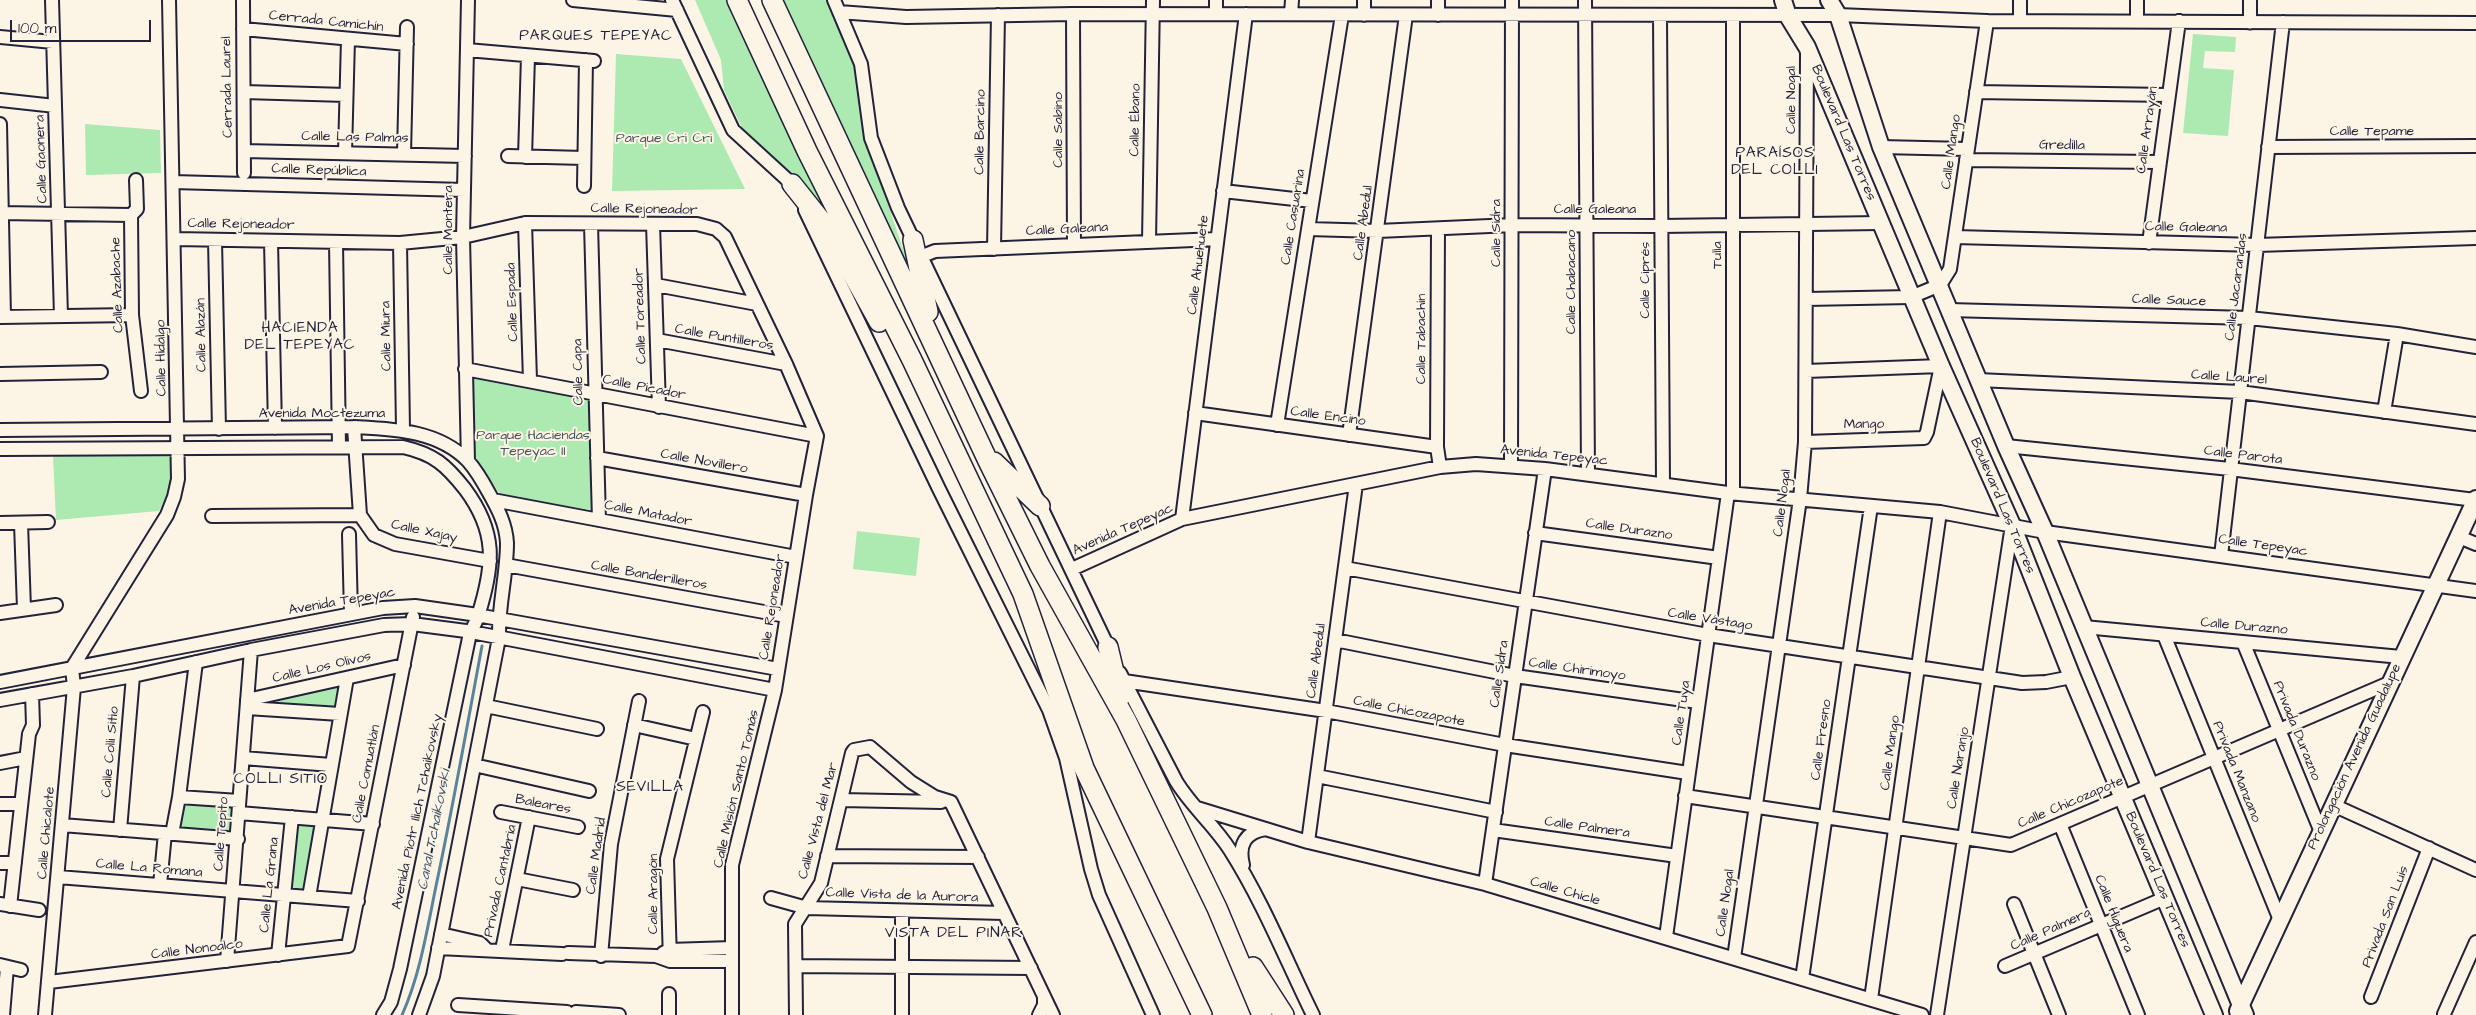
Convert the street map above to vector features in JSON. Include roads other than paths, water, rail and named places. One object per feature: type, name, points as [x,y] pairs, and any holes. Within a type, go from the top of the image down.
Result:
[{"type":"highway","points":[[737,0],[807,151],[912,360],[1024,594],[1084,768],[1202,1015]]},
{"type":"highway","points":[[772,0],[984,452],[1040,566],[1126,720],[1217,908],[1262,1015]]},
{"type":"highway","points":[[792,184],[828,228],[884,330],[912,360]]},
{"type":"highway","points":[[917,249],[934,343]]},
{"type":"highway","points":[[984,452],[1040,506]]},
{"type":"highway","points":[[1108,647],[1126,720]]},
{"type":"highway","points":[[1217,908],[1239,940],[1260,980],[1284,1015]]},
{"type":"main road","name":"Boulevard Las Torres","points":[[1783,0],[1788,16],[1807,47],[1941,366],[2012,525],[2072,678],[2214,1015]]},
{"type":"main road","name":"Boulevard Las Torres","points":[[1829,0],[1838,15],[1881,147],[2006,446],[2045,532],[2150,785],[2240,1012]]},
{"type":"main road","name":"Prolongación Avenida Guadalupe","points":[[2240,1012],[2333,805],[2476,500]]},
{"type":"street","name":"Calle Gaonera","points":[[52,0],[61,316]]},
{"type":"street","name":"Calle Hidalgo","points":[[72,668],[167,515],[176,488],[178,429],[169,0]]},
{"type":"street","name":"Cerrada Laurel","points":[[243,0],[244,173]]},
{"type":"street","name":"Calle Montera","points":[[468,0],[463,237],[468,461]]},
{"type":"street","points":[[573,0],[675,5],[734,130],[792,184],[952,515],[1049,710],[1066,758],[1091,869],[1099,896],[1153,1015]]},
{"type":"street","name":"Calle Ébano","points":[[1149,241],[1152,0]]},
{"type":"street","points":[[1216,0],[1216,14]]},
{"type":"street","points":[[1292,0],[1292,14]]},
{"type":"street","points":[[1364,0],[1364,15]]},
{"type":"street","points":[[1438,0],[1438,15]]},
{"type":"street","name":"Calle Sidra","points":[[1511,466],[1512,0]]},
{"type":"street","name":"Calle Chabacano","points":[[1585,0],[1588,474]]},
{"type":"street","points":[[2020,0],[2020,20]]},
{"type":"street","points":[[2137,0],[2137,21]]},
{"type":"street","points":[[2250,0],[2250,23]]},
{"type":"street","points":[[836,6],[906,17],[1073,14],[1838,15],[1987,21],[2476,23]]},
{"type":"street","points":[[836,6],[861,64],[872,138],[917,249],[1072,569],[1124,682],[1185,796],[1222,838],[1244,873],[1313,1015]]},
{"type":"street","name":"Calle Sabino","points":[[1073,14],[1074,245]]},
{"type":"street","name":"Calle Ahuehuete","points":[[1182,519],[1246,14]]},
{"type":"street","name":"Calle Casuarina","points":[[1277,425],[1342,15]]},
{"type":"street","name":"Calle Abedul","points":[[1349,435],[1406,15]]},
{"type":"street","name":"Calle Barcino","points":[[994,249],[998,16]]},
{"type":"street","name":"Calle Ciprés","points":[[1660,16],[1662,484]]},
{"type":"street","name":"Tulla","points":[[1730,493],[1733,16]]},
{"type":"street","name":"Calle Mango","points":[[1940,285],[1950,269],[1987,21]]},
{"type":"street","name":"Calle Arrayán","points":[[2149,243],[2158,162],[2179,21]]},
{"type":"street","name":"Calle Jacarandas","points":[[2220,556],[2283,22]]},
{"type":"street","points":[[404,154],[407,27]]},
{"type":"street","name":"Cerrada Camichín","points":[[243,29],[406,44]]},
{"type":"street","points":[[0,37],[54,42]]},
{"type":"street","points":[[345,153],[348,39]]},
{"type":"street","name":"Calle Nogal","points":[[1734,958],[1800,499],[1805,442],[1807,47]]},
{"type":"street","points":[[467,50],[590,61],[584,186]]},
{"type":"street","points":[[525,157],[528,56]]},
{"type":"street","points":[[244,92],[346,95]]},
{"type":"street","points":[[1976,92],[2168,95]]},
{"type":"street","points":[[0,100],[55,106]]},
{"type":"street","points":[[0,124],[2,317],[132,315]]},
{"type":"street","name":"Calle Tepame","points":[[2268,147],[2476,146]]},
{"type":"street","name":"Gredilla","points":[[1881,147],[1967,155],[2158,162]]},
{"type":"street","name":"Calle Las Palmas","points":[[244,151],[465,156]]},
{"type":"street","points":[[508,156],[584,158]]},
{"type":"street","name":"Calle Azabache","points":[[136,180],[137,208],[131,215],[132,315],[141,391]]},
{"type":"street","name":"Calle República","points":[[174,182],[464,190]]},
{"type":"street","points":[[1224,191],[1312,201]]},
{"type":"street","points":[[2,213],[131,215]]},
{"type":"street","name":"Calle Rejoneador","points":[[175,239],[400,243],[463,237],[525,223],[697,224],[716,229],[730,245],[818,436],[806,495],[775,690]]},
{"type":"street","name":"Calle Espada","points":[[525,223],[530,380]]},
{"type":"street","name":"Calle Capa","points":[[591,224],[598,520]]},
{"type":"street","name":"Calle Toreador","points":[[653,224],[659,406]]},
{"type":"street","name":"Calle Galeana","points":[[1308,229],[1378,231],[1438,230],[1512,225],[1881,224]]},
{"type":"street","name":"Calle Tabachín","points":[[1437,447],[1438,230]]},
{"type":"street","name":"Calle Galeana","points":[[1955,237],[2258,245],[2476,238]]},
{"type":"street","name":"Calle Galeana","points":[[917,249],[935,251],[1217,239]]},
{"type":"street","name":"Calle Alazán","points":[[215,240],[219,428]]},
{"type":"street","points":[[271,241],[276,428]]},
{"type":"street","points":[[336,242],[339,447]]},
{"type":"street","name":"Calle Miura","points":[[400,243],[403,430]]},
{"type":"street","points":[[656,285],[758,304]]},
{"type":"street","points":[[1806,299],[1911,296],[1940,285]]},
{"type":"street","name":"Calle Sauce","points":[[1949,310],[2249,318],[2397,334],[2476,347]]},
{"type":"street","points":[[2384,412],[2397,334]]},
{"type":"street","name":"Calle Puntilleros","points":[[657,340],[786,364]]},
{"type":"street","points":[[1806,370],[1941,366]]},
{"type":"street","name":"Mango","points":[[1805,442],[1924,438],[1941,366]]},
{"type":"street","name":"Calle Picador","points":[[465,369],[818,436]]},
{"type":"street","points":[[0,374],[101,372]]},
{"type":"street","name":"Calle Laurel","points":[[1978,380],[2240,392],[2476,424]]},
{"type":"street","name":"Calle Encino","points":[[1195,413],[1437,447]]},
{"type":"street","points":[[212,516],[360,515],[354,427]]},
{"type":"street","name":"Avenida Moctezuma","points":[[0,430],[354,427],[403,430],[422,434],[455,450],[468,461],[494,500],[505,529],[506,566],[499,619]]},
{"type":"street","name":"Calle Parota","points":[[2006,446],[2230,470],[2476,500]]},
{"type":"street","points":[[0,449],[404,447],[424,452],[452,472],[481,512],[490,541],[490,561],[479,615]]},
{"type":"street","points":[[1437,447],[1440,466]]},
{"type":"street","name":"Calle Novillero","points":[[597,458],[806,495]]},
{"type":"street","name":"Avenida Tepeyac","points":[[1072,569],[1182,519],[1440,466],[1476,464],[1546,469],[1730,493],[1940,512],[2045,532]]},
{"type":"street","name":"Calle Sidra","points":[[1485,884],[1535,533],[1546,469]]},
{"type":"street","name":"Calle Abedul","points":[[1308,842],[1356,484]]},
{"type":"street","name":"Calle Tuya","points":[[1666,937],[1698,702],[1730,493]]},
{"type":"street","name":"Calle Matador","points":[[494,500],[796,557]]},
{"type":"street","name":"Calle Fresno","points":[[1802,979],[1871,506]]},
{"type":"street","name":"Calle Mango","points":[[1871,1000],[1940,512]]},
{"type":"street","name":"Calle Xajay","points":[[360,515],[374,535],[385,541],[490,561]]},
{"type":"street","points":[[0,523],[48,522]]},
{"type":"street","points":[[21,523],[24,609]]},
{"type":"street","name":"Calle Naranjo","points":[[1937,1015],[2012,525]]},
{"type":"street","name":"Calle Tepeyac","points":[[2045,532],[2436,584],[2476,591]]},
{"type":"street","name":"Calle Durazno","points":[[1535,533],[1719,558]]},
{"type":"street","points":[[350,534],[351,614]]},
{"type":"street","points":[[2459,537],[2476,544]]},
{"type":"street","name":"Calle Banderilleros","points":[[506,566],[786,616]]},
{"type":"street","name":"Calle Vástago","points":[[1345,568],[1708,635],[1779,646],[2034,684],[2072,678]]},
{"type":"street","points":[[0,613],[56,605]]},
{"type":"street","name":"Avenida Tepeyac","points":[[0,682],[383,608],[415,606],[479,615],[778,669]]},
{"type":"street","name":"Calle Comuatlán","points":[[348,946],[415,606]]},
{"type":"street","name":"Avenida Piotr Ilich Tchaikovsky","points":[[383,1015],[391,1002],[400,969],[471,632],[479,615]]},
{"type":"street","points":[[420,1015],[433,976],[499,638],[499,619]]},
{"type":"street","points":[[300,624],[303,640]]},
{"type":"street","points":[[0,700],[132,676],[252,650],[384,625],[412,624],[471,632],[775,690]]},
{"type":"street","name":"Calle Durazno","points":[[2084,627],[2402,657]]},
{"type":"street","name":"Privada Manzano","points":[[2164,634],[2280,920]]},
{"type":"street","name":"Calle Chirimoyo","points":[[1335,640],[1515,676],[1698,702]]},
{"type":"street","name":"Privada Durazno","points":[[2243,642],[2321,832]]},
{"type":"street","name":"Calle Tepito","points":[[227,961],[252,650]]},
{"type":"street","points":[[160,885],[168,833],[178,800],[196,662]]},
{"type":"street","name":"Calle Los Olivos","points":[[247,704],[404,665]]},
{"type":"street","points":[[72,668],[74,687]]},
{"type":"street","name":"Calle Colli Sitio","points":[[120,830],[132,676]]},
{"type":"street","points":[[309,897],[330,765],[347,678]]},
{"type":"street","name":"Calle Chicozapote","points":[[1124,682],[1326,711],[1505,745],[1688,773]]},
{"type":"street","name":"Calle Chicozapote","points":[[1685,796],[2011,845],[2390,683]]},
{"type":"street","name":"Calle Chicalote","points":[[45,1015],[74,687]]},
{"type":"street","name":"Calle Misión Santo Tomás","points":[[732,1015],[732,865],[775,690]]},
{"type":"street","points":[[29,695],[33,725],[29,734],[15,863],[5,905],[39,910]]},
{"type":"street","name":"Calle Madrid","points":[[601,956],[611,844],[639,701]]},
{"type":"street","points":[[247,704],[340,714]]},
{"type":"street","points":[[486,706],[597,729]]},
{"type":"street","name":"Calle Aragón","points":[[670,955],[667,859],[703,712]]},
{"type":"street","points":[[634,725],[696,739]]},
{"type":"street","name":"Calle Vista del Mar","points":[[796,1015],[796,924],[821,882],[854,750],[870,747],[911,782],[935,797],[951,802]]},
{"type":"street","points":[[0,763],[26,758]]},
{"type":"street","points":[[243,758],[330,765]]},
{"type":"street","points":[[474,765],[589,791]]},
{"type":"street","points":[[1317,776],[1496,812]]},
{"type":"street","points":[[178,800],[239,807],[292,817],[373,824]]},
{"type":"street","points":[[841,800],[951,802],[1053,1015]]},
{"type":"street","points":[[0,804],[21,804]]},
{"type":"street","points":[[2333,805],[2476,870]]},
{"type":"street","name":"Calle Chicle","points":[[1197,808],[1308,842],[1485,884],[1922,1015]]},
{"type":"street","name":"Baleares","points":[[502,812],[578,827]]},
{"type":"street","name":"Calle La Grana","points":[[278,955],[292,817]]},
{"type":"street","name":"Privada Cantabria","points":[[502,950],[529,817]]},
{"type":"street","name":"Calle Higuera","points":[[2060,824],[2138,1015]]},
{"type":"street","points":[[62,825],[238,839]]},
{"type":"street","points":[[1244,873],[1241,854],[1242,844],[1251,832],[1266,829]]},
{"type":"street","name":"Calle Palmera","points":[[1493,830],[1677,856]]},
{"type":"street","name":"Privada San Luis","points":[[2371,997],[2428,848]]},
{"type":"street","points":[[827,856],[978,857]]},
{"type":"street","points":[[0,862],[15,863]]},
{"type":"street","name":"Calle La Romana","points":[[58,877],[358,901]]},
{"type":"street","points":[[517,879],[573,890]]},
{"type":"street","name":"Calle Vista de la Aurora","points":[[770,898],[807,908],[902,912],[1004,913]]},
{"type":"street","name":"Calle Palmera","points":[[2005,966],[2164,898]]},
{"type":"street","points":[[2014,904],[2059,1015]]},
{"type":"street","points":[[902,912],[902,1015]]},
{"type":"street","points":[[441,934],[480,943],[486,949]]},
{"type":"street","points":[[2444,1014],[2476,942]]},
{"type":"street","name":"Calle Nonoalco","points":[[49,982],[348,946]]},
{"type":"street","points":[[438,948],[601,956],[732,955]]},
{"type":"street","points":[[3,1015],[3,966],[21,970]]},
{"type":"street","points":[[796,966],[1031,968]]},
{"type":"street","points":[[669,994],[669,1015]]},
{"type":"street","points":[[1039,1015],[1044,1005],[1044,996]]},
{"type":"street","points":[[458,1005],[487,1011],[572,1012],[619,1015]]},
{"type":"waterway","name":"Canal Tchaikovski","points":[[402,1015],[414,984],[426,936],[482,646]]},
{"type":"district","name":"PARQUES TEPEYAC","points":[[596,37]]},
{"type":"district","name":"PARAÍSOS DEL COLLI","points":[[1775,162]]},
{"type":"district","name":"HACIENDA DEL TEPEYAC","points":[[300,338]]},
{"type":"district","name":"COLLI SITIO","points":[[281,780]]},
{"type":"district","name":"SEVILLA","points":[[650,788]]},
{"type":"district","name":"VISTA DEL PINAR","points":[[954,934]]},
{"type":"park label","name":"Parque Cri Cri","points":[[664,139]]},
{"type":"park label","name":"Parque Haciendas Tepeyac II","points":[[533,444]]}]
